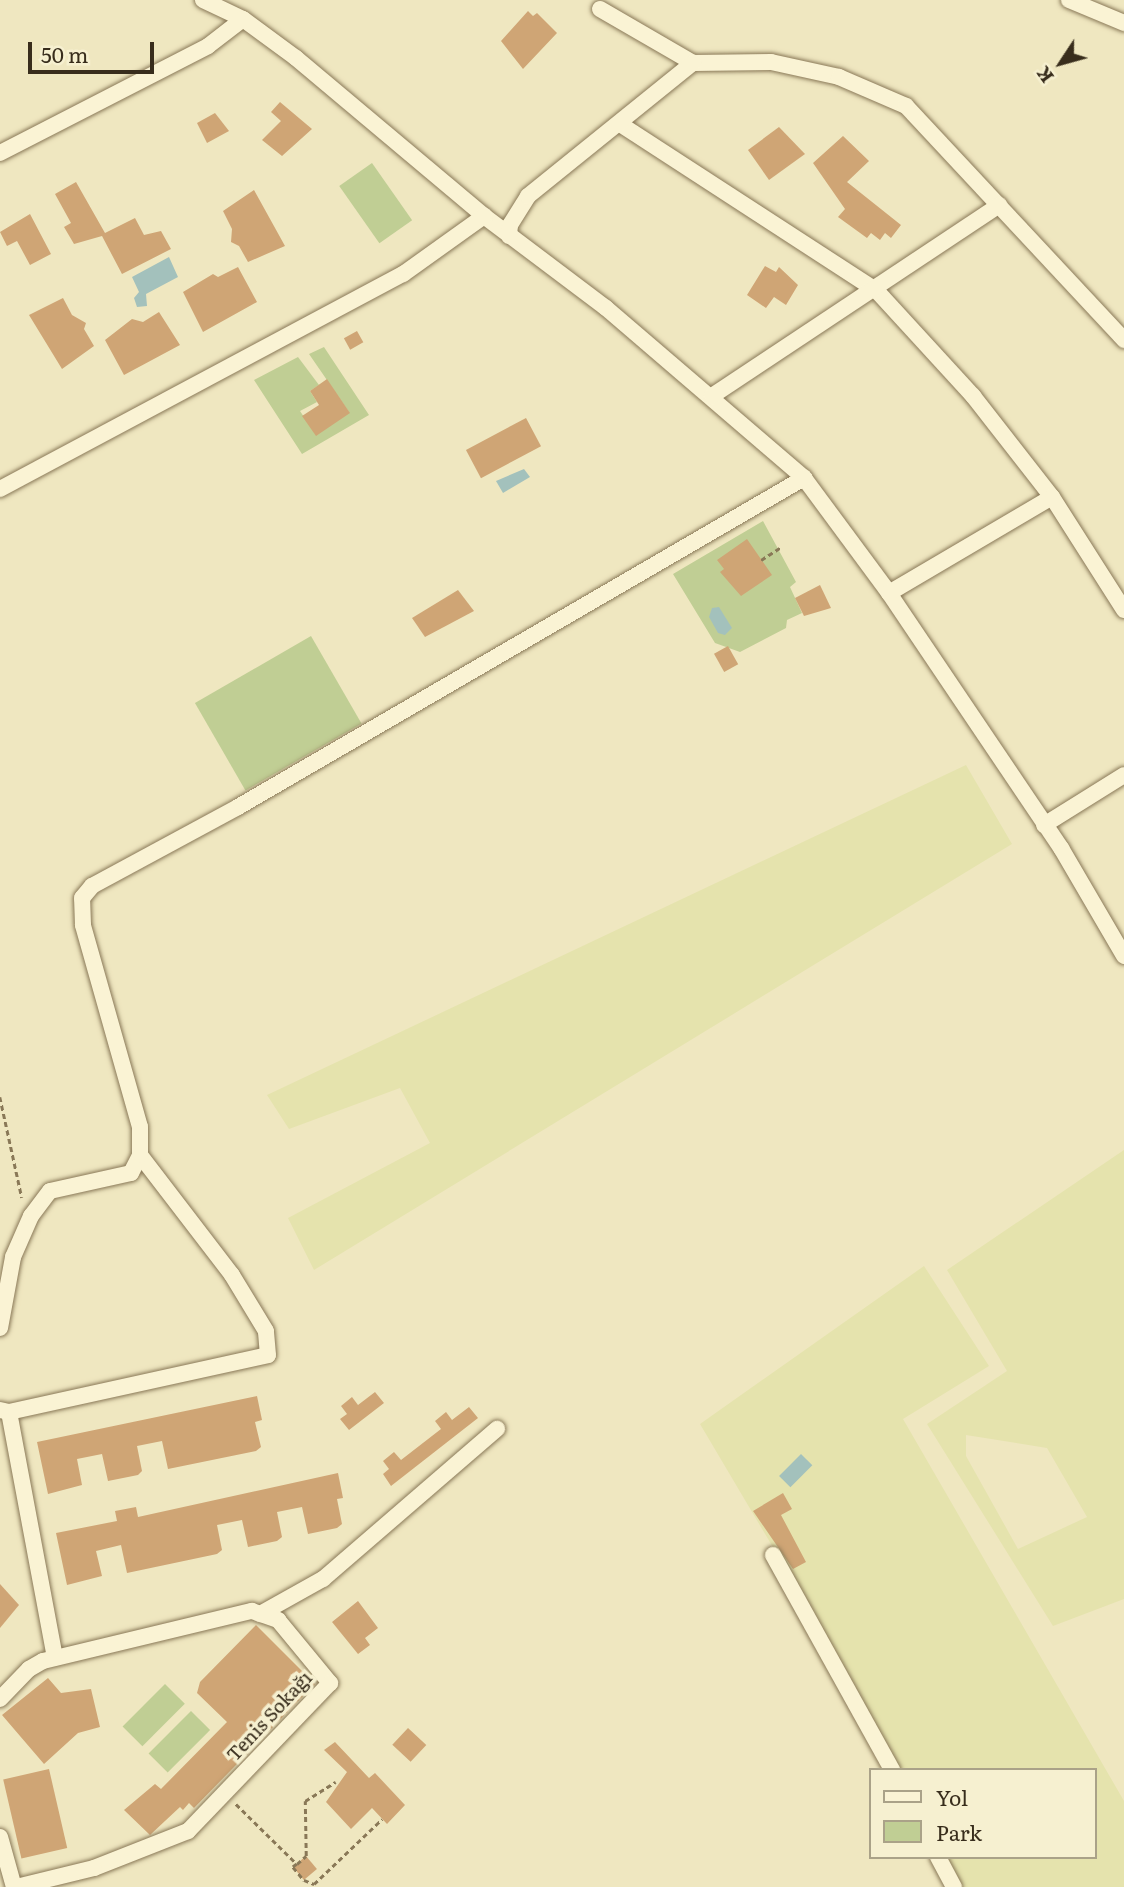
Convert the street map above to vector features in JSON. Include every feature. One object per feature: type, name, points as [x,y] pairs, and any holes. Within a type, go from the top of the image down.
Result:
[{"type":"street","points":[[203,0],[243,19],[509,236],[606,308],[712,396],[804,478],[890,593],[1045,825],[1124,956]]},
{"type":"street","points":[[1069,0],[1124,23]]},
{"type":"street","points":[[600,9],[693,63],[771,62],[839,77],[906,106],[1124,340]]},
{"type":"street","points":[[0,153],[208,46],[243,19]]},
{"type":"street","points":[[509,236],[510,225],[528,196],[693,63]]},
{"type":"street","points":[[620,124],[876,290],[973,396],[1052,497],[1124,610]]},
{"type":"street","points":[[712,396],[876,290],[999,205]]},
{"type":"street","points":[[0,489],[403,274],[484,216]]},
{"type":"street","points":[[0,1328],[13,1257],[31,1216],[50,1191],[131,1173],[140,1155],[140,1127],[83,925],[82,898],[92,886],[238,807],[804,478]]},
{"type":"street","points":[[890,593],[1052,497]]},
{"type":"street","points":[[1045,825],[1124,775]]},
{"type":"street","points":[[55,1658],[5,1411],[268,1355],[266,1331],[232,1275],[140,1155]]},
{"type":"street","points":[[0,1699],[29,1669],[55,1658],[217,1616],[260,1614],[323,1579],[497,1429]]},
{"type":"street","points":[[773,1555],[891,1768]]},
{"type":"street","name":"Tenis Sokağı","points":[[0,1837],[15,1887],[94,1868],[188,1831],[330,1683],[278,1620],[260,1614]]},
{"type":"street","points":[[939,1859],[954,1887]]},
{"type":"path","points":[[761,560],[781,547]]},
{"type":"path","points":[[0,1097],[22,1205],[31,1216]]},
{"type":"path","points":[[335,1782],[305,1801],[306,1856],[293,1867],[304,1880],[314,1884],[382,1819]]},
{"type":"path","points":[[225,1793],[296,1864]]},
{"type":"shaded area","points":[[966,765],[1012,844],[314,1270],[288,1218],[430,1143],[400,1088],[289,1129],[267,1095]]},
{"type":"shaded area","points":[[1124,1150],[1124,1599],[1053,1626],[927,1424],[1007,1371],[947,1270]],"holes":[[[966,1435],[1047,1448],[1087,1517],[1018,1549],[966,1456]]]},
{"type":"shaded area","points":[[924,1266],[989,1366],[903,1419],[1124,1801],[1124,1887],[961,1887],[946,1859],[1096,1859],[1096,1768],[898,1768],[852,1681],[700,1424]]},
{"type":"green space","points":[[372,163],[412,220],[379,243],[339,186]]},
{"type":"green space","points":[[324,347],[369,415],[302,454],[254,380],[298,357],[319,385],[310,391],[317,402],[300,411],[316,435],[349,412],[309,354]]},
{"type":"green space","points":[[763,521],[796,582],[790,587],[802,613],[787,620],[786,628],[740,652],[715,643],[673,574]]},
{"type":"green space","points":[[311,636],[362,723],[245,790],[195,703]]},
{"type":"green space","points":[[165,1684],[185,1704],[142,1746],[123,1726]]},
{"type":"green space","points":[[191,1711],[210,1730],[168,1773],[149,1753]]},
{"type":"water","points":[[169,257],[178,277],[146,294],[147,306],[137,307],[134,298],[139,292],[132,277]]},
{"type":"water","points":[[524,469],[530,477],[503,493],[496,481]]},
{"type":"water","points":[[719,607],[732,628],[725,635],[718,633],[709,617],[712,608]]},
{"type":"water","points":[[801,1454],[812,1465],[790,1487],[779,1476]]},
{"type":"building","points":[[528,11],[533,16],[537,13],[557,33],[523,69],[501,41]]},
{"type":"building","points":[[280,102],[312,129],[282,156],[262,140],[281,121],[271,112]]},
{"type":"building","points":[[215,113],[229,131],[207,143],[197,123]]},
{"type":"building","points":[[779,127],[805,154],[769,180],[748,150]]},
{"type":"building","points":[[843,136],[869,161],[847,182],[901,225],[891,238],[885,233],[880,240],[871,233],[867,238],[838,217],[845,209],[813,163]]},
{"type":"building","points":[[76,182],[105,233],[135,218],[144,235],[161,231],[171,249],[122,274],[102,236],[74,244],[64,227],[71,223],[55,194]]},
{"type":"building","points":[[254,190],[285,246],[248,262],[239,246],[231,242],[232,229],[223,211]]},
{"type":"building","points":[[30,214],[51,254],[30,265],[17,241],[7,246],[0,232]]},
{"type":"building","points":[[765,266],[776,272],[779,267],[798,285],[786,305],[774,297],[766,308],[747,295]]},
{"type":"building","points":[[238,267],[257,302],[203,332],[183,292],[213,274],[218,277]]},
{"type":"building","points":[[63,298],[72,315],[86,323],[84,329],[94,346],[62,369],[29,315]]},
{"type":"building","points":[[159,312],[180,345],[124,375],[105,340],[132,319],[143,322]]},
{"type":"building","points":[[357,331],[363,342],[350,350],[344,338]]},
{"type":"building","points":[[327,379],[350,413],[316,436],[302,416],[319,405],[310,391]]},
{"type":"building","points":[[526,418],[541,446],[481,478],[466,450]]},
{"type":"building","points":[[747,539],[772,575],[741,596],[720,572],[724,569],[717,560]]},
{"type":"building","points":[[820,585],[831,608],[804,616],[795,598]]},
{"type":"building","points":[[458,590],[474,611],[425,637],[412,618]]},
{"type":"building","points":[[728,646],[738,664],[724,672],[714,654]]},
{"type":"building","points":[[375,1392],[384,1403],[349,1430],[340,1419],[347,1414],[341,1406],[352,1397],[358,1405]]},
{"type":"building","points":[[257,1396],[262,1420],[255,1422],[261,1447],[256,1451],[168,1469],[162,1441],[137,1446],[142,1471],[138,1475],[108,1481],[102,1454],[77,1459],[82,1485],[48,1494],[37,1442]]},
{"type":"building","points":[[469,1407],[478,1418],[391,1486],[383,1474],[389,1469],[383,1461],[394,1452],[401,1460],[441,1429],[435,1421],[446,1412],[452,1420]]},
{"type":"building","points":[[338,1473],[343,1498],[337,1499],[342,1524],[337,1528],[308,1534],[302,1507],[277,1512],[282,1537],[277,1541],[248,1547],[242,1520],[217,1525],[222,1550],[217,1554],[127,1573],[121,1545],[96,1551],[102,1576],[67,1585],[56,1533],[117,1521],[115,1511],[136,1507],[138,1517]]},
{"type":"building","points":[[783,1493],[792,1509],[781,1515],[806,1562],[793,1569],[753,1511]]},
{"type":"building","points":[[0,1584],[19,1605],[0,1628]]},
{"type":"building","points":[[358,1601],[378,1628],[365,1638],[370,1645],[358,1654],[332,1622]]},
{"type":"building","points":[[256,1625],[315,1684],[194,1808],[189,1803],[183,1810],[180,1807],[150,1835],[124,1810],[155,1784],[161,1789],[227,1722],[197,1693],[200,1682]]},
{"type":"building","points":[[48,1678],[61,1693],[91,1689],[100,1727],[78,1733],[44,1764],[2,1715]]},
{"type":"building","points":[[408,1728],[426,1745],[411,1762],[392,1745]]},
{"type":"building","points":[[335,1742],[369,1778],[375,1773],[405,1805],[387,1824],[372,1808],[351,1829],[326,1802],[347,1772],[324,1750]]},
{"type":"building","points":[[49,1769],[67,1848],[21,1858],[3,1780]]},
{"type":"building","points":[[306,1856],[317,1869],[304,1880],[293,1867]]}]
